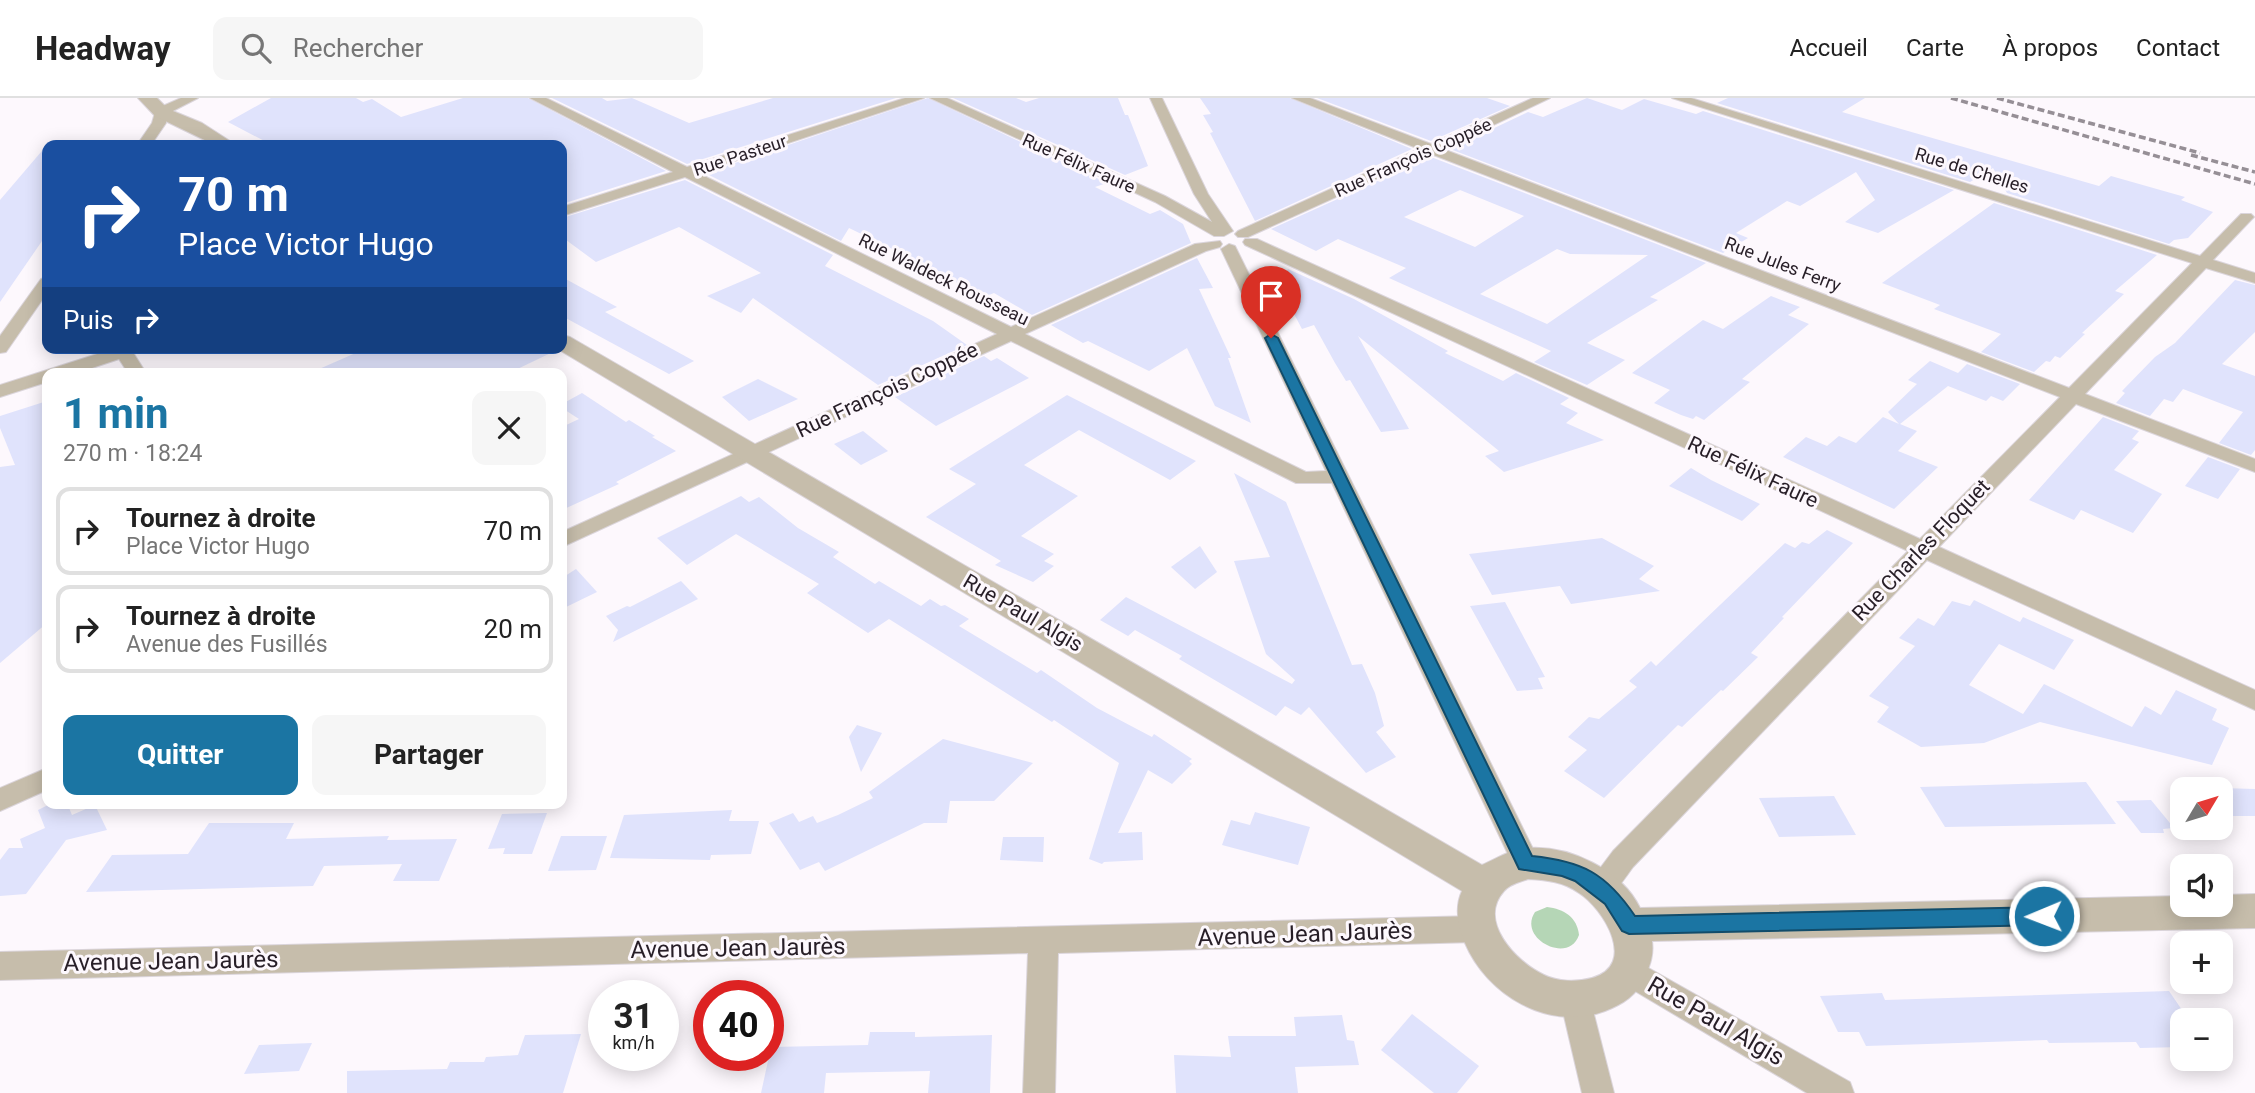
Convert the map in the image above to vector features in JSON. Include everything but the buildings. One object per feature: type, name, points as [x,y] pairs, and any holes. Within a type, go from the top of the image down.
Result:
[{"type":"street","points":[[146,98],[162,112],[217,140]]},
{"type":"street","points":[[147,140],[159,123],[162,112],[192,98]]},
{"type":"street","name":"Rue Waldeck Rousseau","points":[[536,98],[1303,479],[1339,476]]},
{"type":"street","name":"Rue Pasteur","points":[[567,210],[918,98]]},
{"type":"street","name":"Rue Félix Faure","points":[[936,98],[1160,199],[1222,239]]},
{"type":"street","points":[[1156,98],[1526,863]]},
{"type":"street","name":"Rue Jules Ferry","points":[[1298,98],[2255,466]]},
{"type":"street","name":"Rue François Coppée","points":[[1247,238],[1430,149],[1544,98]]},
{"type":"street","name":"Rue de Chelles","points":[[1678,98],[2255,278]]},
{"type":"street","name":"Rue Charles Floquet","points":[[1600,887],[1623,859],[1921,549],[2246,217]]},
{"type":"street","points":[[1222,239],[1247,238]]},
{"type":"street","name":"Rue Félix Faure","points":[[1247,238],[2255,701]]},
{"type":"street","name":"Rue François Coppée","points":[[567,538],[1010,333],[1222,239]]},
{"type":"street","points":[[0,348],[42,289]]},
{"type":"street","name":"Rue Paul Algis","points":[[567,345],[1484,885]]},
{"type":"street","points":[[73,368],[117,354]]},
{"type":"street","points":[[0,391],[42,378]]},
{"type":"street","points":[[0,800],[42,780]]},
{"type":"street","points":[[1526,863],[1564,868],[1600,887],[1622,911],[1629,925],[1634,949],[1629,971],[1621,983],[1592,998],[1553,997],[1532,990],[1512,978],[1490,955],[1476,929],[1476,905],[1484,885],[1502,870],[1526,863]]},
{"type":"street","points":[[1629,925],[2255,911]]},
{"type":"street","name":"Avenue Jean Jaurès","points":[[0,966],[1476,929]]},
{"type":"street","points":[[1039,1093],[1043,941]]},
{"type":"street","name":"Rue Paul Algis","points":[[1629,971],[1839,1093]]},
{"type":"street","points":[[1575,999],[1598,1093]]},
{"type":"green space","points":[[1547,907],[1564,912],[1576,923],[1579,935],[1574,944],[1556,948],[1538,939],[1531,922],[1535,912]]},
{"type":"railway","points":[[1951,98],[2255,184]]},
{"type":"railway","points":[[1997,98],[2200,153]]},
{"type":"railway","points":[[2191,155],[2255,172]]},
{"type":"route","points":[[1271,338],[1526,863],[1564,868],[1582,876],[1612,898],[1629,925],[2044,916]]}]
